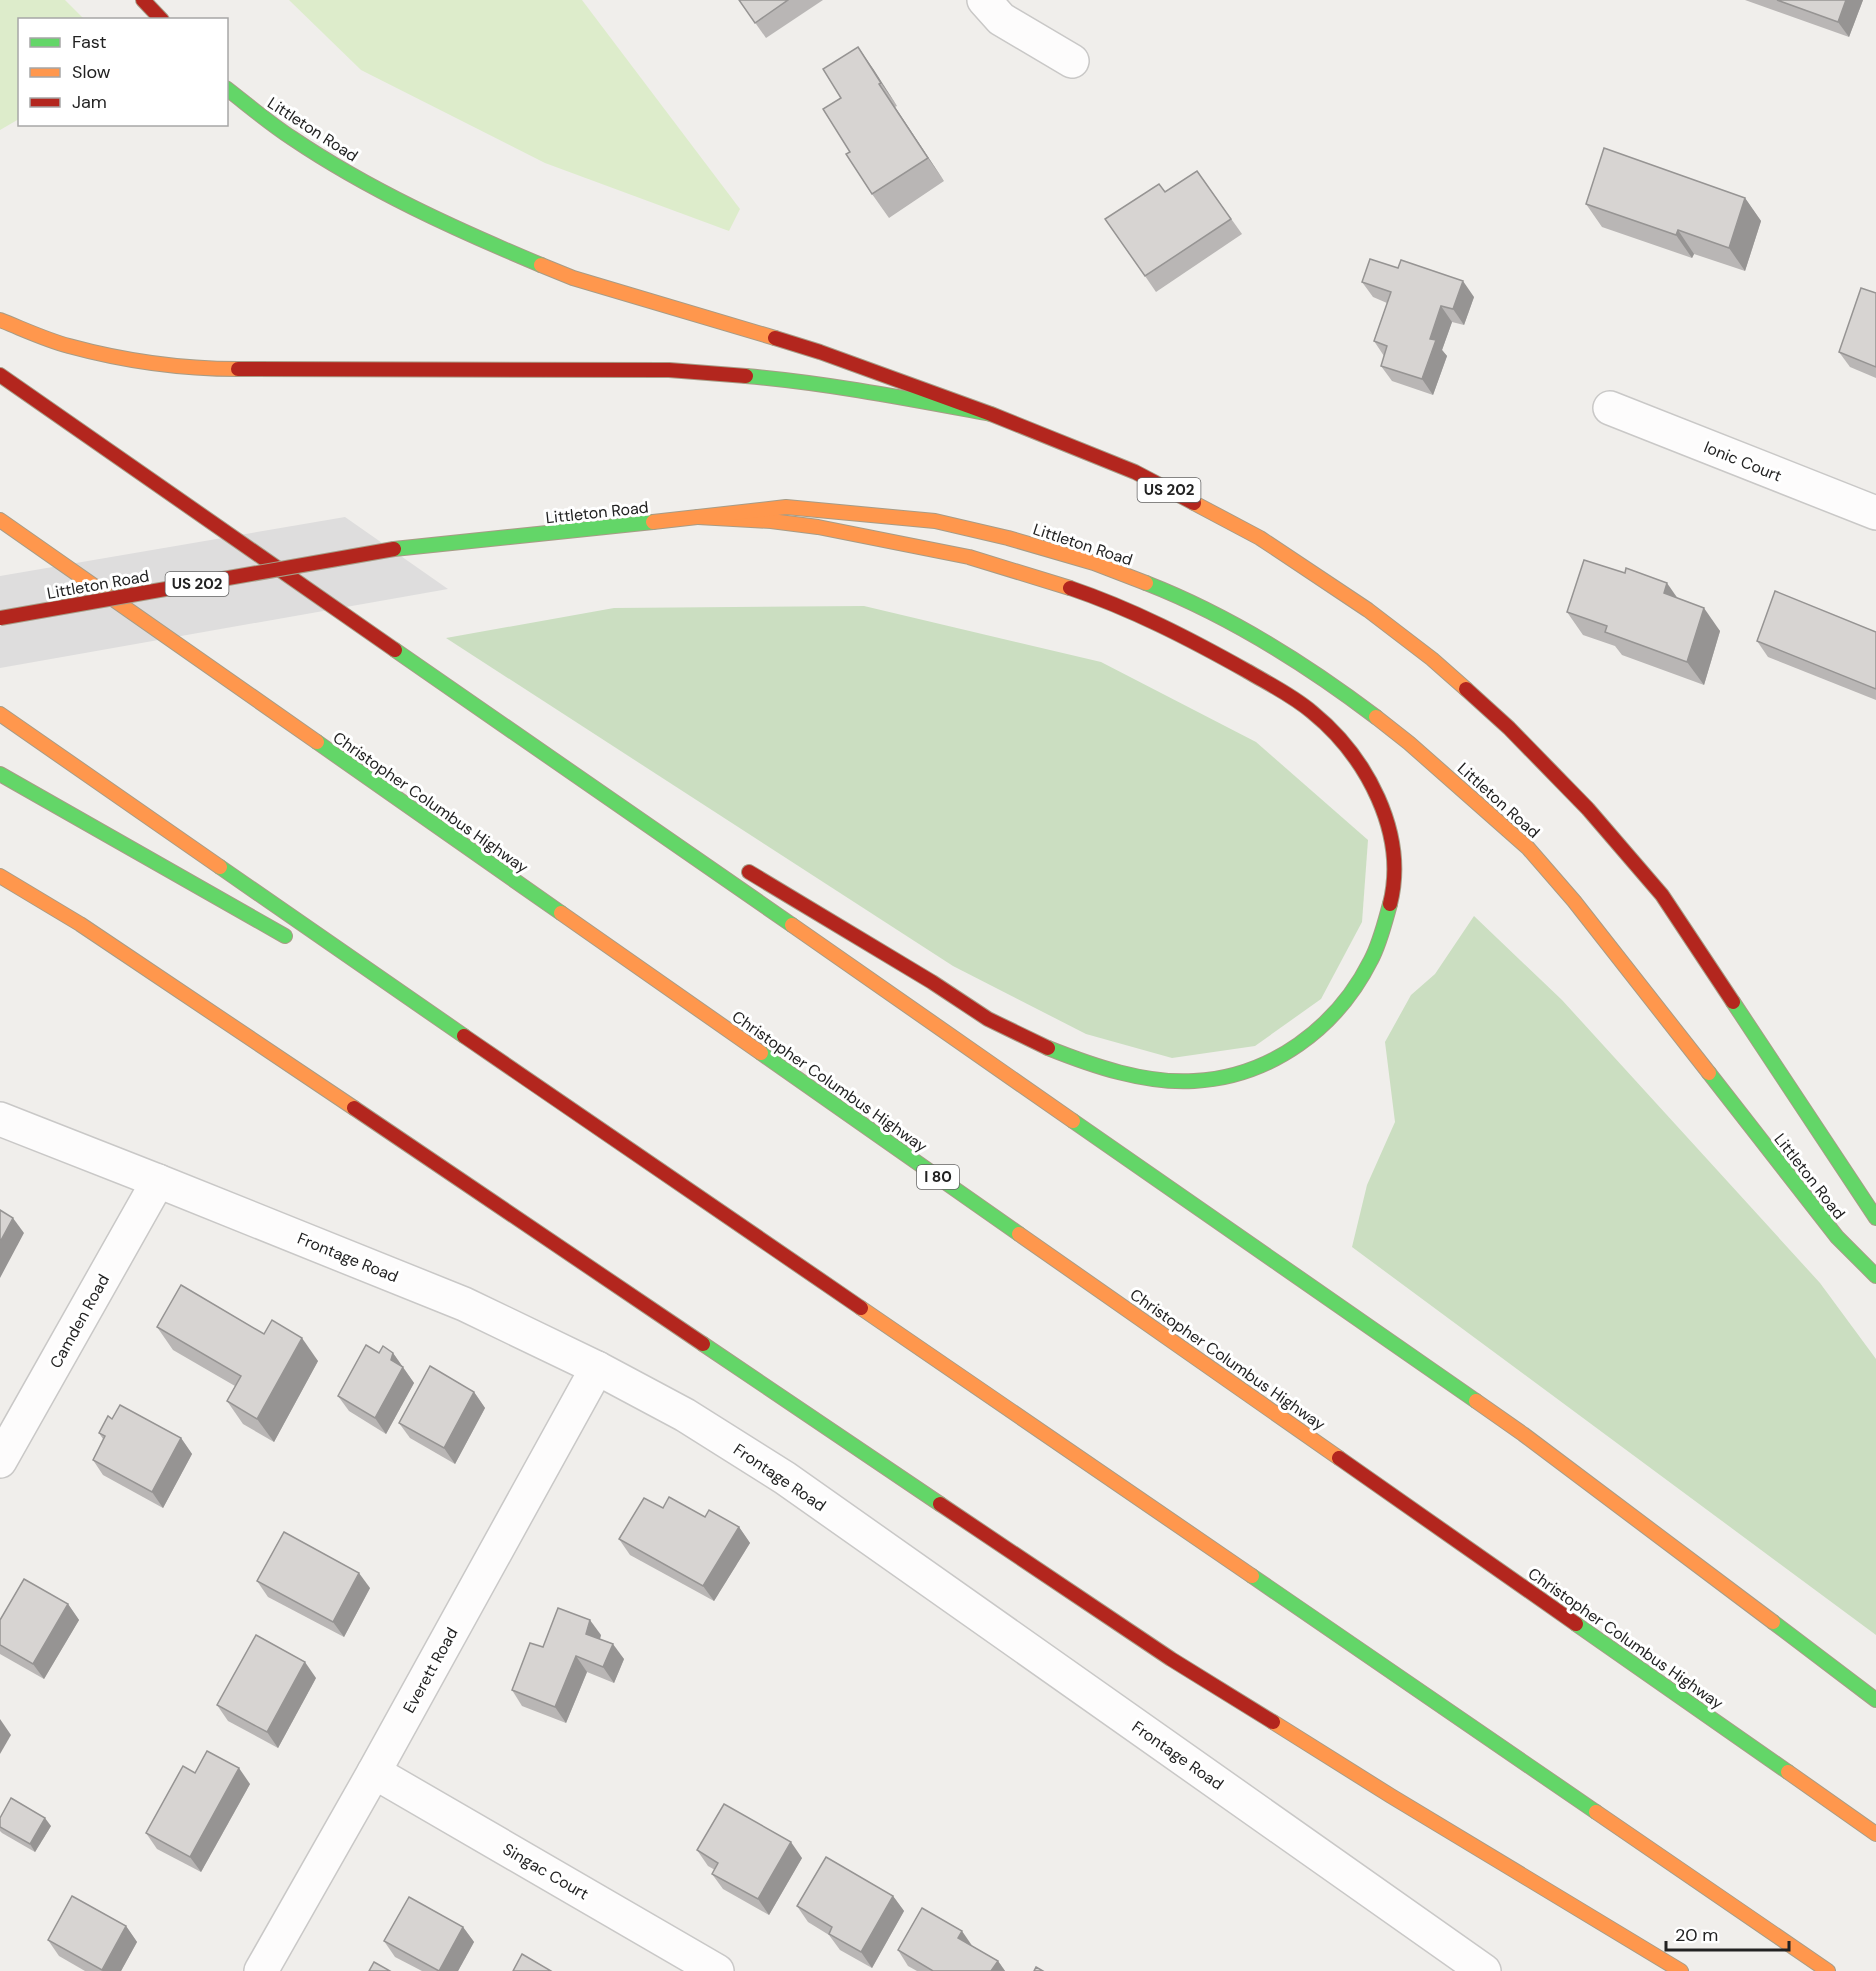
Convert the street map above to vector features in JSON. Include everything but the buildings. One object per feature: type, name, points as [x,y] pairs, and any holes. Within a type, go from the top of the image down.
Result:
[{"type":"main road","points":[[143,0],[160,18]]},
{"type":"main road","name":"Littleton Road","points":[[228,90],[291,138],[376,189],[477,238],[573,278],[820,352],[991,414],[1135,472],[1260,538],[1377,617],[1432,659],[1509,728],[1588,809],[1662,896],[1876,1218]]},
{"type":"main road","points":[[0,320],[67,346],[144,362],[218,369],[669,370],[777,379],[883,393],[991,414]]},
{"type":"main road","points":[[0,375],[1523,1434],[1876,1700]]},
{"type":"main road","name":"Littleton Road","points":[[0,618],[394,549],[786,507],[935,521],[1008,538],[1094,563],[1154,586],[1218,616],[1285,654],[1344,693],[1409,743],[1528,848],[1575,901],[1837,1237],[1876,1276]]},
{"type":"main road","points":[[698,518],[784,522],[968,556],[1056,583],[1142,615],[1206,647],[1304,704],[1345,745],[1371,783],[1387,823],[1393,849],[1395,876],[1383,933],[1373,958],[1352,994],[1327,1024],[1305,1043],[1269,1063],[1232,1076],[1202,1081],[1158,1079],[1110,1070],[1059,1052],[1011,1031],[734,862]]},
{"type":"main road","name":"Christopher Columbus Highway","points":[[0,520],[1876,1834]]},
{"type":"main road","points":[[398,652],[592,777],[673,826]]},
{"type":"main road","points":[[0,714],[465,1037],[1828,1971]]},
{"type":"main road","points":[[0,774],[300,944]]},
{"type":"main road","points":[[0,876],[90,931],[1171,1659],[1391,1796],[1681,1971]]},
{"type":"main road","points":[[341,967],[465,1037]]},
{"type":"street","points":[[984,0],[1000,19],[1072,61]]},
{"type":"street","name":"Ionic Court","points":[[1610,408],[1876,513]]},
{"type":"street","name":"Frontage Road","points":[[0,1119],[158,1180],[464,1304],[597,1368],[685,1415],[784,1478],[1484,1971]]},
{"type":"street","name":"Camden Road","points":[[0,1461],[158,1180]]},
{"type":"street","name":"Everett Road","points":[[261,1971],[374,1772],[597,1368]]},
{"type":"street","name":"Singac Court","points":[[374,1772],[717,1971]]},
{"type":"green space","points":[[0,0],[65,0],[83,18],[18,18],[18,120],[0,130]]},
{"type":"green space","points":[[289,0],[582,0],[740,209],[729,231],[545,163],[361,70]]},
{"type":"green space","points":[[864,606],[1101,662],[1256,742],[1368,840],[1362,922],[1321,999],[1255,1046],[1172,1058],[1086,1034],[953,966],[446,638],[614,608]]},
{"type":"green space","points":[[1474,916],[1562,1000],[1820,1283],[1876,1359],[1876,1635],[1352,1247],[1367,1185],[1395,1122],[1385,1042],[1411,995],[1435,974]]},
{"type":"pier","points":[[345,517],[448,589],[0,668],[0,576]]},
{"type":"traffic: fast","points":[[228,90],[283,132],[351,175],[445,223],[541,265]]},
{"type":"traffic: fast","points":[[746,376],[838,387],[991,414]]},
{"type":"traffic: fast","points":[[394,549],[653,522]]},
{"type":"traffic: fast","points":[[1146,583],[1207,610],[1266,642],[1322,678],[1376,717]]},
{"type":"traffic: fast","points":[[395,650],[792,925]]},
{"type":"traffic: fast","points":[[317,742],[561,913]]},
{"type":"traffic: fast","points":[[0,774],[285,936]]},
{"type":"traffic: fast","points":[[220,867],[464,1036]]},
{"type":"traffic: fast","points":[[1048,1048],[1101,1067],[1157,1080],[1194,1081],[1249,1070],[1275,1059],[1299,1044],[1340,1007],[1357,985],[1374,953],[1390,904]]},
{"type":"traffic: fast","points":[[1733,1002],[1876,1218]]},
{"type":"traffic: fast","points":[[761,1053],[1019,1234]]},
{"type":"traffic: fast","points":[[1709,1073],[1837,1237],[1876,1276]]},
{"type":"traffic: fast","points":[[1073,1121],[1476,1401]]},
{"type":"traffic: fast","points":[[703,1344],[940,1504]]},
{"type":"traffic: fast","points":[[1252,1576],[1596,1812]]},
{"type":"traffic: fast","points":[[1773,1622],[1876,1700]]},
{"type":"traffic: fast","points":[[1576,1624],[1788,1772]]},
{"type":"traffic: slow","points":[[541,265],[573,278],[775,338]]},
{"type":"traffic: slow","points":[[0,320],[60,344],[111,356],[174,366],[238,369]]},
{"type":"traffic: slow","points":[[1194,503],[1260,538],[1368,610],[1432,659],[1466,689]]},
{"type":"traffic: slow","points":[[653,522],[786,507],[935,521],[1008,538],[1094,563],[1146,583]]},
{"type":"traffic: slow","points":[[698,517],[771,521],[818,527],[969,557],[1070,588]]},
{"type":"traffic: slow","points":[[0,520],[317,742]]},
{"type":"traffic: slow","points":[[0,714],[220,867]]},
{"type":"traffic: slow","points":[[1376,717],[1409,743],[1528,848],[1574,901],[1709,1073]]},
{"type":"traffic: slow","points":[[0,876],[80,924],[354,1108]]},
{"type":"traffic: slow","points":[[561,913],[761,1053]]},
{"type":"traffic: slow","points":[[792,925],[1073,1121]]},
{"type":"traffic: slow","points":[[1019,1234],[1339,1458]]},
{"type":"traffic: slow","points":[[861,1308],[1252,1576]]},
{"type":"traffic: slow","points":[[1476,1401],[1773,1622]]},
{"type":"traffic: slow","points":[[1273,1722],[1681,1971]]},
{"type":"traffic: slow","points":[[1788,1772],[1876,1834]]},
{"type":"traffic: slow","points":[[1596,1812],[1828,1971]]},
{"type":"traffic: jam","points":[[143,0],[160,18]]},
{"type":"traffic: jam","points":[[775,338],[991,414],[1135,472],[1194,503]]},
{"type":"traffic: jam","points":[[238,369],[669,370],[746,376]]},
{"type":"traffic: jam","points":[[0,375],[395,650]]},
{"type":"traffic: jam","points":[[0,618],[394,549]]},
{"type":"traffic: jam","points":[[1070,588],[1138,615],[1226,659],[1296,700],[1332,730],[1365,773],[1378,798],[1387,824],[1393,850],[1394,877],[1390,904]]},
{"type":"traffic: jam","points":[[1466,689],[1509,728],[1588,809],[1662,895],[1733,1002]]},
{"type":"traffic: jam","points":[[749,872],[932,982],[988,1019],[1048,1048]]},
{"type":"traffic: jam","points":[[464,1036],[861,1308]]},
{"type":"traffic: jam","points":[[354,1108],[703,1344]]},
{"type":"traffic: jam","points":[[1339,1458],[1576,1624]]},
{"type":"traffic: jam","points":[[940,1504],[1171,1659],[1273,1722]]}]
